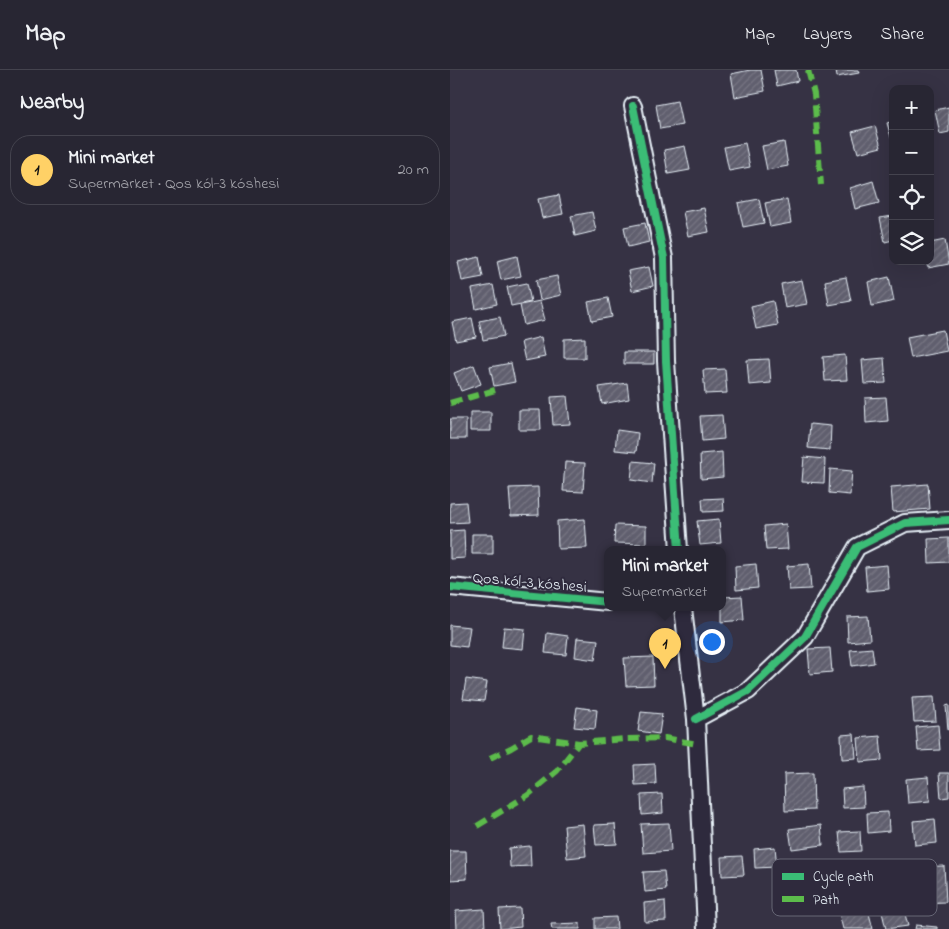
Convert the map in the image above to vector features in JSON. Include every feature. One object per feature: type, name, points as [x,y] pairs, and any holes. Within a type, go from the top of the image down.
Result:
[{"type":"street","points":[[633,106],[664,258],[666,361],[679,546]]},
{"type":"street","points":[[696,718],[748,691],[805,637],[857,547],[905,523],[949,520]]},
{"type":"street","name":"Qos kól-3 kóshesi","points":[[450,587],[604,602]]},
{"type":"street","points":[[678,611],[696,718],[706,929]]},
{"type":"building","points":[[761,70],[765,91],[735,97],[731,74]]},
{"type":"building","points":[[774,70],[796,70],[798,81],[777,86]]},
{"type":"building","points":[[836,70],[858,70],[859,73],[837,77]]},
{"type":"building","points":[[677,101],[682,125],[660,129],[656,105]]},
{"type":"building","points":[[949,107],[949,132],[940,134],[935,110]]},
{"type":"building","points":[[875,126],[881,147],[858,153],[852,132]]},
{"type":"building","points":[[784,142],[788,166],[767,170],[762,146]]},
{"type":"building","points":[[745,143],[750,167],[729,171],[724,147]]},
{"type":"building","points":[[685,146],[690,170],[668,174],[664,150]]},
{"type":"building","points":[[873,181],[879,203],[855,209],[850,188]]},
{"type":"building","points":[[559,195],[563,214],[542,218],[538,199]]},
{"type":"building","points":[[759,199],[764,223],[743,227],[738,203]]},
{"type":"building","points":[[787,199],[791,223],[770,227],[765,203]]},
{"type":"building","points":[[704,208],[709,232],[688,236],[683,212]]},
{"type":"building","points":[[592,212],[596,231],[575,236],[571,216]]},
{"type":"building","points":[[889,217],[889,241],[885,242],[880,218]]},
{"type":"building","points":[[645,223],[649,242],[628,247],[624,227]]},
{"type":"building","points":[[945,240],[949,264],[928,268],[928,265],[934,265],[934,242]]},
{"type":"building","points":[[517,256],[521,276],[501,280],[497,261]]},
{"type":"building","points":[[479,257],[483,277],[462,281],[458,262]]},
{"type":"building","points":[[649,267],[653,286],[632,291],[628,271]]},
{"type":"building","points":[[557,276],[561,295],[540,300],[536,280]]},
{"type":"building","points":[[846,277],[851,301],[829,305],[825,281]]},
{"type":"building","points":[[889,277],[894,301],[872,306],[868,282]]},
{"type":"building","points":[[802,280],[807,304],[785,308],[781,284]]},
{"type":"building","points":[[527,283],[531,302],[511,306],[507,287]]},
{"type":"building","points":[[493,285],[497,304],[476,309],[472,289]]},
{"type":"building","points":[[608,298],[612,317],[592,321],[588,302]]},
{"type":"building","points":[[540,301],[545,320],[524,325],[520,305]]},
{"type":"building","points":[[773,301],[778,325],[756,329],[751,306]]},
{"type":"building","points":[[500,317],[504,336],[483,340],[479,321]]},
{"type":"building","points":[[472,318],[476,337],[456,341],[452,322]]},
{"type":"building","points":[[943,330],[947,351],[911,358],[907,337]]},
{"type":"building","points":[[541,337],[545,357],[525,361],[521,342]]},
{"type":"building","points":[[585,338],[585,358],[564,358],[564,339]]},
{"type":"building","points":[[624,352],[654,352],[654,364],[624,364]]},
{"type":"building","points":[[845,355],[847,380],[825,381],[823,357]]},
{"type":"building","points":[[884,358],[886,383],[864,384],[862,360]]},
{"type":"building","points":[[769,359],[771,383],[749,385],[747,360]]},
{"type":"building","points":[[511,363],[515,382],[494,386],[490,367]]},
{"type":"building","points":[[474,365],[481,384],[461,391],[454,373]]},
{"type":"building","points":[[725,369],[727,393],[705,394],[703,370]]},
{"type":"building","points":[[627,383],[629,399],[602,404],[599,387]]},
{"type":"building","points":[[567,396],[570,424],[553,425],[551,397]]},
{"type":"building","points":[[886,397],[888,421],[866,423],[865,398]]},
{"type":"building","points":[[519,410],[540,410],[541,430],[519,430]]},
{"type":"building","points":[[470,412],[491,412],[491,431],[470,431]]},
{"type":"building","points":[[722,415],[724,439],[702,441],[700,416]]},
{"type":"building","points":[[450,419],[466,419],[466,439],[450,439]]},
{"type":"building","points":[[810,424],[831,426],[830,450],[808,448]]},
{"type":"building","points":[[617,430],[638,433],[636,452],[615,450]]},
{"type":"building","points":[[722,452],[723,477],[701,479],[700,454]]},
{"type":"building","points":[[804,457],[825,459],[824,483],[802,482]]},
{"type":"building","points":[[633,461],[654,463],[652,483],[631,480]]},
{"type":"building","points":[[565,462],[585,463],[583,492],[563,491]]},
{"type":"building","points":[[830,469],[852,471],[850,495],[829,493]]},
{"type":"building","points":[[928,484],[930,509],[893,512],[891,487]]},
{"type":"building","points":[[538,487],[539,515],[511,516],[509,488]]},
{"type":"building","points":[[723,498],[724,511],[703,512],[702,499]]},
{"type":"building","points":[[466,502],[468,522],[450,523],[450,503]]},
{"type":"building","points":[[585,519],[587,548],[558,549],[557,521]]},
{"type":"building","points":[[719,519],[721,543],[700,545],[697,521]]},
{"type":"building","points":[[786,524],[788,549],[766,550],[764,526]]},
{"type":"building","points":[[615,525],[646,526],[646,544],[614,543]]},
{"type":"building","points":[[464,530],[465,558],[450,559],[450,531]]},
{"type":"building","points":[[472,534],[493,534],[493,554],[472,554]]},
{"type":"building","points":[[949,538],[949,562],[929,563],[928,539]]},
{"type":"building","points":[[756,564],[758,588],[736,590],[735,566]]},
{"type":"building","points":[[809,564],[811,589],[789,590],[787,566]]},
{"type":"building","points":[[887,565],[889,589],[867,591],[865,567]]},
{"type":"building","points":[[742,596],[744,620],[722,622],[722,611],[726,611],[726,597]]},
{"type":"building","points":[[868,616],[870,640],[848,642],[847,617]]},
{"type":"building","points":[[450,625],[470,627],[467,647],[450,645]]},
{"type":"building","points":[[504,627],[525,629],[523,649],[502,647]]},
{"type":"building","points":[[547,633],[568,636],[566,655],[545,653]]},
{"type":"building","points":[[577,638],[598,640],[595,660],[575,657]]},
{"type":"building","points":[[830,648],[832,672],[810,674],[808,649]]},
{"type":"building","points":[[872,648],[874,663],[852,666],[850,650]]},
{"type":"building","points":[[653,657],[654,685],[626,686],[624,658]]},
{"type":"building","points":[[466,679],[487,682],[484,701],[463,699]]},
{"type":"building","points":[[934,697],[936,721],[914,722],[912,698]]},
{"type":"building","points":[[949,705],[949,730],[948,730],[946,706]]},
{"type":"building","points":[[577,707],[597,710],[595,729],[574,727]]},
{"type":"building","points":[[641,712],[662,714],[659,734],[638,731]]},
{"type":"building","points":[[938,725],[940,750],[918,751],[916,727]]},
{"type":"building","points":[[854,734],[856,758],[842,759],[841,735]]},
{"type":"building","points":[[880,736],[882,760],[860,762],[858,738]]},
{"type":"building","points":[[655,764],[656,784],[635,785],[634,765]]},
{"type":"building","points":[[813,773],[814,810],[785,811],[784,774]]},
{"type":"building","points":[[939,773],[949,773],[949,797],[941,798]]},
{"type":"building","points":[[928,777],[930,801],[908,803],[906,779]]},
{"type":"building","points":[[863,787],[864,807],[843,808],[842,789]]},
{"type":"building","points":[[662,794],[663,813],[642,815],[641,795]]},
{"type":"building","points":[[888,812],[889,831],[868,833],[867,813]]},
{"type":"building","points":[[935,819],[937,843],[915,845],[913,821]]},
{"type":"building","points":[[669,823],[671,851],[643,853],[641,824]]},
{"type":"building","points":[[583,824],[586,856],[567,858],[564,826]]},
{"type":"building","points":[[615,824],[617,844],[596,845],[594,825]]},
{"type":"building","points":[[821,825],[823,845],[792,849],[789,829]]},
{"type":"building","points":[[860,831],[861,851],[841,852],[839,832]]},
{"type":"building","points":[[530,846],[531,866],[510,867],[509,848]]},
{"type":"building","points":[[775,847],[776,859],[772,859],[772,867],[755,868],[754,849]]},
{"type":"building","points":[[450,851],[466,851],[467,879],[450,880]]},
{"type":"building","points":[[742,856],[744,875],[722,876],[721,857]]},
{"type":"building","points":[[937,866],[944,866],[946,902],[937,902]]},
{"type":"building","points":[[664,871],[666,890],[645,892],[643,872]]},
{"type":"building","points":[[665,901],[666,921],[645,922],[644,903]]},
{"type":"building","points":[[520,908],[521,927],[500,929],[499,909]]},
{"type":"building","points":[[484,909],[485,929],[457,929],[456,911]]},
{"type":"building","points":[[840,916],[870,916],[873,929],[843,929]]},
{"type":"building","points":[[883,916],[906,916],[908,926],[886,929]]},
{"type":"building","points":[[616,917],[617,929],[595,929],[595,918]]},
{"type":"building","points":[[580,923],[580,929],[552,929],[551,924]]},
{"type":"building","points":[[916,925],[937,927],[937,929],[915,929]]},
{"type":"marked path","points":[[808,70],[814,94],[821,185]]},
{"type":"marked path","points":[[450,403],[495,390]]},
{"type":"marked path","points":[[490,758],[531,736],[579,743],[665,738],[697,744]]},
{"type":"marked path","points":[[477,826],[528,795],[557,771],[579,743]]},
{"type":"cycle path","points":[[633,106],[664,258],[666,361],[679,546]]},
{"type":"cycle path","points":[[696,719],[748,691],[805,637],[857,547],[905,523],[949,520]]},
{"type":"cycle path","points":[[450,587],[604,602]]},
{"type":"place","name":"Mini market","points":[[665,669]]}]
